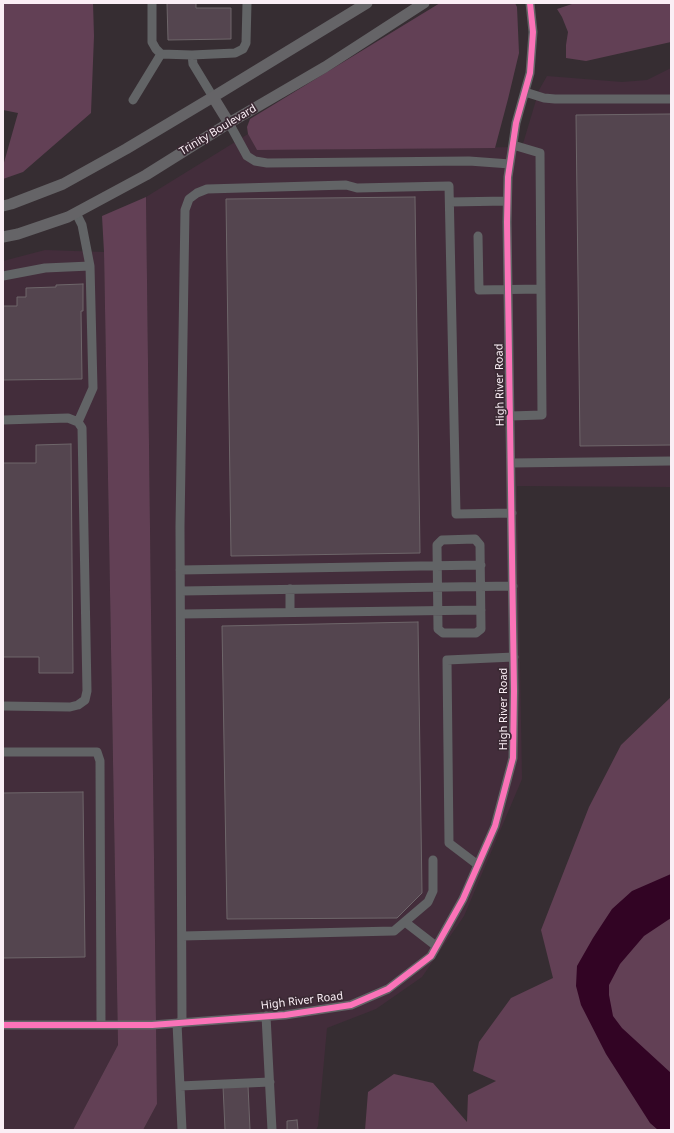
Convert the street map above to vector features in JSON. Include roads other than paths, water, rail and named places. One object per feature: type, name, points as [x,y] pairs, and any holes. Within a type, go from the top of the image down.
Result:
[{"type":"main road","points":[[3,206],[63,184],[126,149],[213,98],[368,3]]},
{"type":"main road","name":"Trinity Boulevard","points":[[3,238],[68,217],[146,175],[229,122],[325,67],[424,3]]},
{"type":"main road","points":[[213,98],[229,122]]},
{"type":"street","points":[[152,3],[152,42],[156,49],[161,54],[192,55],[235,53],[243,49],[246,43],[247,3]]},
{"type":"street","name":"High River Road","points":[[3,1026],[152,1025],[285,1015],[351,1005],[388,989],[431,956],[463,899],[495,826],[513,758],[514,657],[507,201],[508,177],[516,123],[530,73],[533,32],[530,3]]},
{"type":"street","points":[[133,100],[161,54]]},
{"type":"street","points":[[192,55],[193,64],[213,98]]},
{"type":"street","points":[[525,92],[544,98],[555,99],[671,99]]},
{"type":"street","points":[[229,122],[247,156],[255,161],[267,163],[469,161],[510,164]]},
{"type":"street","points":[[510,416],[542,415],[540,153],[513,145]]},
{"type":"street","points":[[182,1130],[179,1023],[182,936],[180,526],[185,210],[189,200],[197,193],[207,189],[346,185],[357,188],[449,186],[456,514],[512,513]]},
{"type":"street","points":[[450,202],[507,201]]},
{"type":"street","points":[[76,213],[82,225],[90,266],[93,388],[78,422]]},
{"type":"street","points":[[478,236],[478,290],[541,289]]},
{"type":"street","points":[[3,276],[45,268],[90,266]]},
{"type":"street","points":[[3,420],[68,418],[78,422],[82,428],[87,691],[85,700],[78,705],[70,707],[3,706]]},
{"type":"street","points":[[511,463],[671,461]]},
{"type":"street","points":[[442,540],[475,540],[480,545],[481,629],[476,633],[443,633],[438,629],[438,566],[437,544],[442,540]]},
{"type":"street","points":[[180,570],[481,565]]},
{"type":"street","points":[[181,591],[513,586]]},
{"type":"street","points":[[290,589],[290,612]]},
{"type":"street","points":[[181,614],[481,610]]},
{"type":"street","points":[[478,865],[449,843],[447,660],[514,657]]},
{"type":"street","points":[[3,752],[97,752],[100,761],[101,1025]]},
{"type":"street","points":[[182,936],[394,931],[428,902],[433,891],[433,860]]},
{"type":"street","points":[[405,922],[436,946]]},
{"type":"street","points":[[266,1016],[272,1130]]},
{"type":"street","points":[[180,1086],[270,1082]]}]
